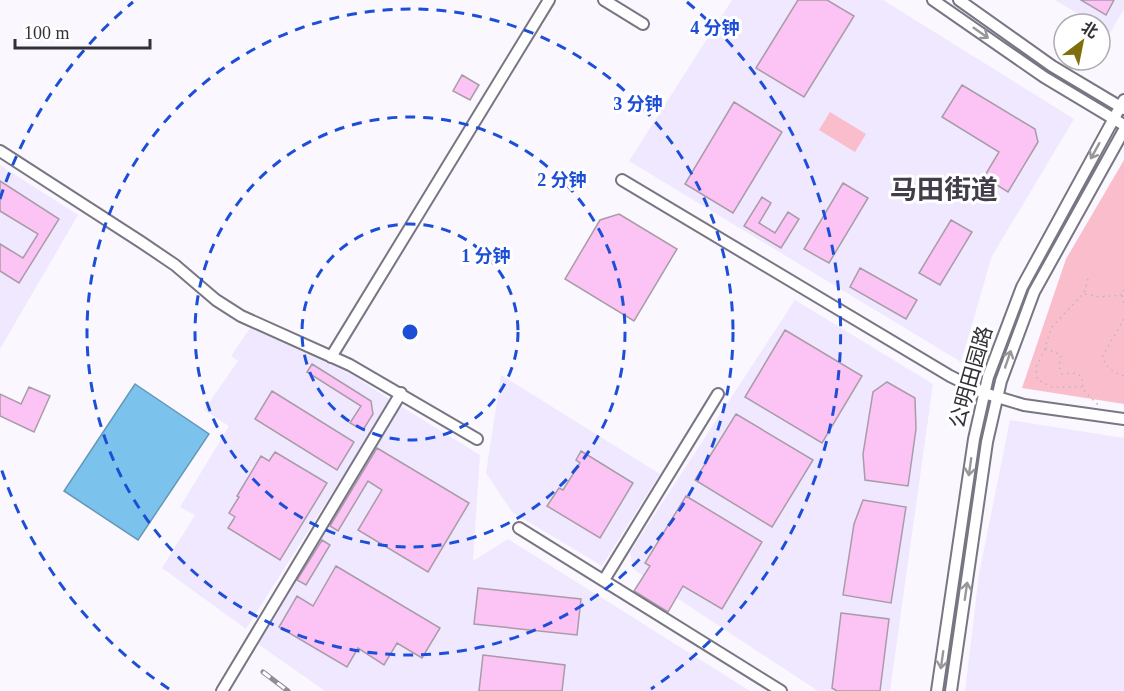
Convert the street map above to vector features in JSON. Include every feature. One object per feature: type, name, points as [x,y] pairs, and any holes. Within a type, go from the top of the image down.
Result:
[{"type":"street","points":[[332,357],[549,0]]},
{"type":"street","points":[[604,0],[643,24]]},
{"type":"street","points":[[933,0],[1044,77],[1124,124]]},
{"type":"street","points":[[958,0],[1052,66],[1123,105]]},
{"type":"street","name":"公明田园路","points":[[937,691],[974,439],[984,393],[1002,333],[1022,287],[1123,105]]},
{"type":"street","name":"公明田园路","points":[[951,691],[987,442],[997,397],[1015,338],[1034,292],[1124,130]]},
{"type":"street","points":[[0,151],[175,265],[216,300],[241,316],[332,357],[401,393],[477,439]]},
{"type":"street","points":[[622,180],[950,376],[984,393],[1024,405],[1124,419]]},
{"type":"street","points":[[222,691],[401,393]]},
{"type":"street","points":[[604,580],[718,394]]},
{"type":"street","points":[[519,528],[782,691]]},
{"type":"path","points":[[1082,387],[1051,387],[1037,379],[1036,367],[1046,348],[1051,328],[1084,293],[1088,279]]},
{"type":"path","points":[[1124,290],[1122,295],[1124,303]]},
{"type":"path","points":[[1084,293],[1100,297],[1122,295]]},
{"type":"path","points":[[1124,319],[1102,357],[1113,372],[1124,376]]},
{"type":"path","points":[[1046,348],[1061,355],[1059,366],[1062,374],[1073,373],[1082,376],[1082,387],[1089,399],[1098,403],[1096,415]]},
{"type":"shaded area","points":[[732,0],[883,0],[1074,119],[992,256],[961,362],[629,161]]},
{"type":"shaded area","points":[[1055,0],[1124,0],[1124,9],[1112,30],[1112,12],[1075,12]]},
{"type":"shaded area","points":[[830,112],[866,134],[855,152],[819,130]]},
{"type":"shaded area","points":[[1124,160],[1124,404],[1022,388],[1066,259]]},
{"type":"shaded area","points":[[0,165],[78,215],[0,349]]},
{"type":"shaded area","points":[[795,300],[933,384],[890,691],[818,691],[633,569],[630,552]]},
{"type":"shaded area","points":[[250,328],[349,373],[391,400],[246,629],[162,568],[195,515],[180,507],[229,426],[204,410],[238,361],[231,356]]},
{"type":"shaded area","points":[[501,375],[660,474],[602,566],[512,512],[486,473]]},
{"type":"shaded area","points":[[399,405],[480,455],[473,561],[508,539],[750,691],[325,691],[258,644]]},
{"type":"shaded area","points":[[1010,420],[1124,438],[1124,691],[965,691],[979,574]]},
{"type":"water","points":[[135,384],[209,434],[138,540],[64,491]]},
{"type":"building","points":[[798,0],[827,0],[854,16],[804,97],[756,68]]},
{"type":"building","points":[[1081,0],[1114,0],[1108,12],[1101,12]]},
{"type":"building","points":[[462,75],[479,85],[470,100],[453,91]]},
{"type":"building","points":[[962,85],[1035,129],[1038,142],[1008,192],[984,177],[999,152],[942,117]]},
{"type":"building","points":[[734,102],[782,132],[733,213],[685,184]]},
{"type":"building","points":[[0,181],[59,219],[19,283],[0,271],[0,244],[23,258],[38,234],[0,211]]},
{"type":"building","points":[[843,183],[868,198],[829,263],[804,249]]},
{"type":"building","points":[[762,197],[771,203],[759,223],[775,233],[788,212],[799,219],[781,248],[744,226]]},
{"type":"building","points":[[619,214],[677,249],[634,321],[565,279],[600,220]]},
{"type":"building","points":[[951,220],[972,232],[940,285],[919,273]]},
{"type":"building","points":[[860,268],[917,300],[906,319],[850,287]]},
{"type":"building","points":[[785,330],[862,376],[822,443],[745,397]]},
{"type":"building","points":[[312,364],[371,401],[373,414],[363,430],[350,423],[361,406],[307,372]]},
{"type":"building","points":[[887,382],[915,398],[916,429],[908,486],[865,480],[863,454],[873,392]]},
{"type":"building","points":[[29,387],[50,396],[34,432],[0,416],[0,394],[21,404]]},
{"type":"building","points":[[272,391],[354,442],[337,470],[255,419]]},
{"type":"building","points":[[736,414],[813,460],[772,527],[695,480]]},
{"type":"building","points":[[377,448],[469,503],[428,572],[358,530],[382,490],[368,481],[338,531],[330,526]]},
{"type":"building","points":[[581,451],[633,483],[600,538],[547,506],[559,488],[563,490],[580,463],[576,460]]},
{"type":"building","points":[[275,452],[327,483],[280,560],[228,528],[235,517],[229,513],[261,456],[269,461]]},
{"type":"building","points":[[686,496],[762,542],[722,609],[683,586],[668,612],[634,591],[650,566],[645,563]]},
{"type":"building","points":[[863,500],[906,507],[891,603],[843,595],[854,524]]},
{"type":"building","points":[[322,540],[330,545],[306,585],[297,580]]},
{"type":"building","points":[[336,566],[440,628],[422,658],[397,643],[384,665],[358,648],[347,667],[279,627],[297,596],[313,606]]},
{"type":"building","points":[[478,588],[581,599],[577,635],[474,624]]},
{"type":"building","points":[[841,613],[889,619],[880,691],[837,691],[832,688]]},
{"type":"building","points":[[483,655],[565,665],[562,691],[479,691]]},
{"type":"railway","points":[[263,672],[288,691]]},
{"type":"district","name":"马田街道","points":[[944,190]]}]
